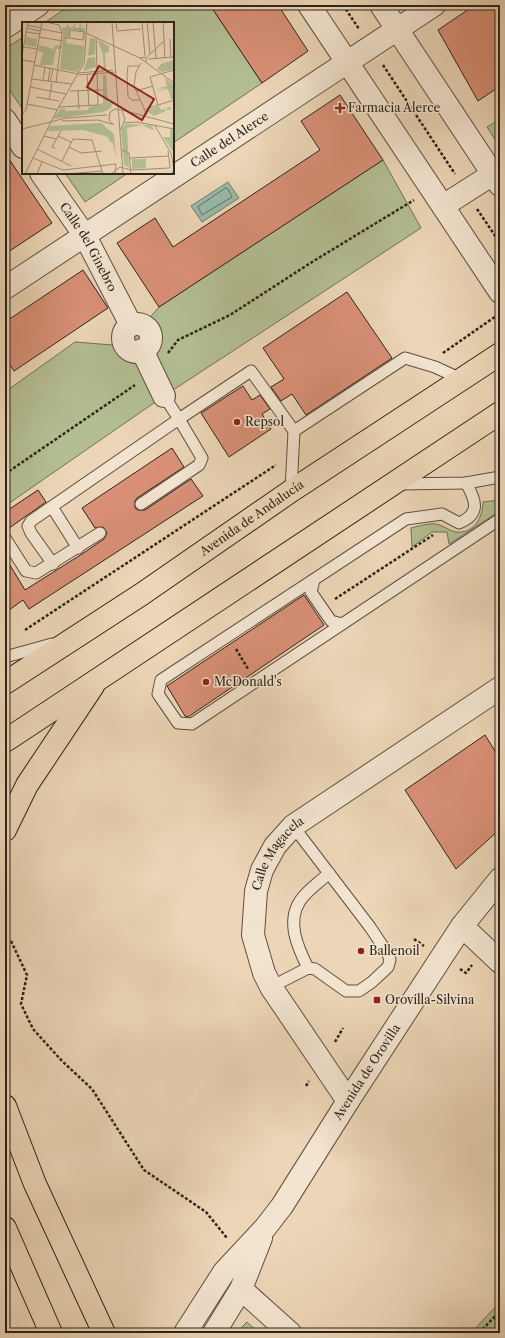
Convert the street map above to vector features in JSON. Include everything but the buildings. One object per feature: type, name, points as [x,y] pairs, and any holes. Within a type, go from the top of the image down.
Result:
[{"type":"main road","name":"Avenida de Andalucía","points":[[5,683],[76,638],[291,491],[500,354]]},
{"type":"main road","points":[[5,740],[500,413]]},
{"type":"main road","points":[[5,830],[27,785],[99,678]]},
{"type":"main road","points":[[5,1106],[34,1184],[104,1333]]},
{"type":"main road","points":[[5,1228],[51,1333]]},
{"type":"street","points":[[5,27],[38,5]]},
{"type":"street","points":[[309,5],[500,292]]},
{"type":"street","points":[[381,5],[496,180],[466,191],[443,206]]},
{"type":"street","name":"Calle del Alerce","points":[[5,288],[434,5]]},
{"type":"street","points":[[5,120],[22,146]]},
{"type":"street","name":"Calle del Ginebro","points":[[41,174],[85,236],[131,325],[140,324],[149,332],[150,341],[142,350],[154,372],[164,396]]},
{"type":"street","name":"Calle Magacela","points":[[348,1101],[271,987],[264,973],[253,935],[256,892],[262,870],[275,846],[293,826],[500,688]]},
{"type":"street","name":"Avenida de Orovilla","points":[[185,1333],[224,1272],[265,1228],[282,1206],[348,1101],[462,926],[500,879]]},
{"type":"street","points":[[462,926],[500,962]]},
{"type":"street","name":"Avenida de Orovilla","points":[[214,1333],[241,1289],[265,1228]]},
{"type":"street","points":[[241,1289],[290,1333]]},
{"type":"lane","points":[[294,432],[405,358],[461,379]]},
{"type":"lane","points":[[53,564],[31,533],[28,526],[31,521],[251,371],[294,432],[291,491]]},
{"type":"lane","points":[[141,504],[199,465],[202,458],[164,396]]},
{"type":"lane","points":[[392,484],[466,483],[500,477]]},
{"type":"lane","points":[[466,483],[474,500],[474,512],[468,520],[459,524],[442,514],[406,520],[161,680],[158,694],[178,723],[192,724],[500,519]]},
{"type":"lane","points":[[52,507],[78,548]]},
{"type":"lane","points":[[5,538],[26,571],[36,573],[53,564],[100,533]]},
{"type":"lane","points":[[314,580],[311,592],[331,621],[342,624]]},
{"type":"lane","points":[[5,657],[76,638]]},
{"type":"lane","points":[[271,987],[308,968],[315,969],[346,991],[359,991],[372,982],[388,967],[390,960],[388,954],[370,927],[293,826]]},
{"type":"lane","points":[[308,968],[295,939],[294,919],[300,900],[329,873]]},
{"type":"path","points":[[343,5],[500,243]]},
{"type":"path","points":[[5,474],[154,372],[178,340],[230,315],[312,262],[416,199]]},
{"type":"path","points":[[426,365],[500,314]]},
{"type":"path","points":[[25,630],[294,453]]},
{"type":"path","points":[[321,607],[434,535]]},
{"type":"path","points":[[228,636],[256,682]]},
{"type":"path","points":[[11,941],[27,975],[21,1004],[33,1029],[62,1061],[92,1089],[144,1170],[206,1212],[228,1239]]},
{"type":"path","points":[[479,1333],[500,1311]]},
{"type":"path","points":[[494,1318],[500,1323]]},
{"type":"shaded area","points":[[71,5],[210,5],[262,83],[174,142],[174,22],[46,22]]},
{"type":"shaded area","points":[[22,38],[22,108],[5,83],[5,49]]},
{"type":"shaded area","points":[[500,119],[500,147],[487,127]]},
{"type":"shaded area","points":[[383,160],[421,228],[164,396],[5,506],[5,392],[75,342],[125,346],[159,307]]},
{"type":"shaded area","points":[[66,174],[127,174],[85,202]]},
{"type":"shaded area","points":[[500,500],[500,511],[449,544],[447,532],[432,532],[412,547],[411,528],[433,524],[456,532],[462,532],[472,527],[479,519],[483,508],[483,502]]},
{"type":"shaded area","points":[[500,1302],[500,1333],[471,1333]]},
{"type":"shaded area","points":[[247,1322],[259,1333],[236,1333]]},
{"type":"water","points":[[228,182],[239,198],[202,222],[191,206]]},
{"type":"place","name":"Farmacia Alerce","points":[[340,108]]},
{"type":"place","name":"Repsol","points":[[237,422]]},
{"type":"place","name":"McDonald's","points":[[206,682]]},
{"type":"place","name":"Ballenoil","points":[[361,951]]},
{"type":"place","name":"Orovilla-Silvina","points":[[377,1000]]}]
